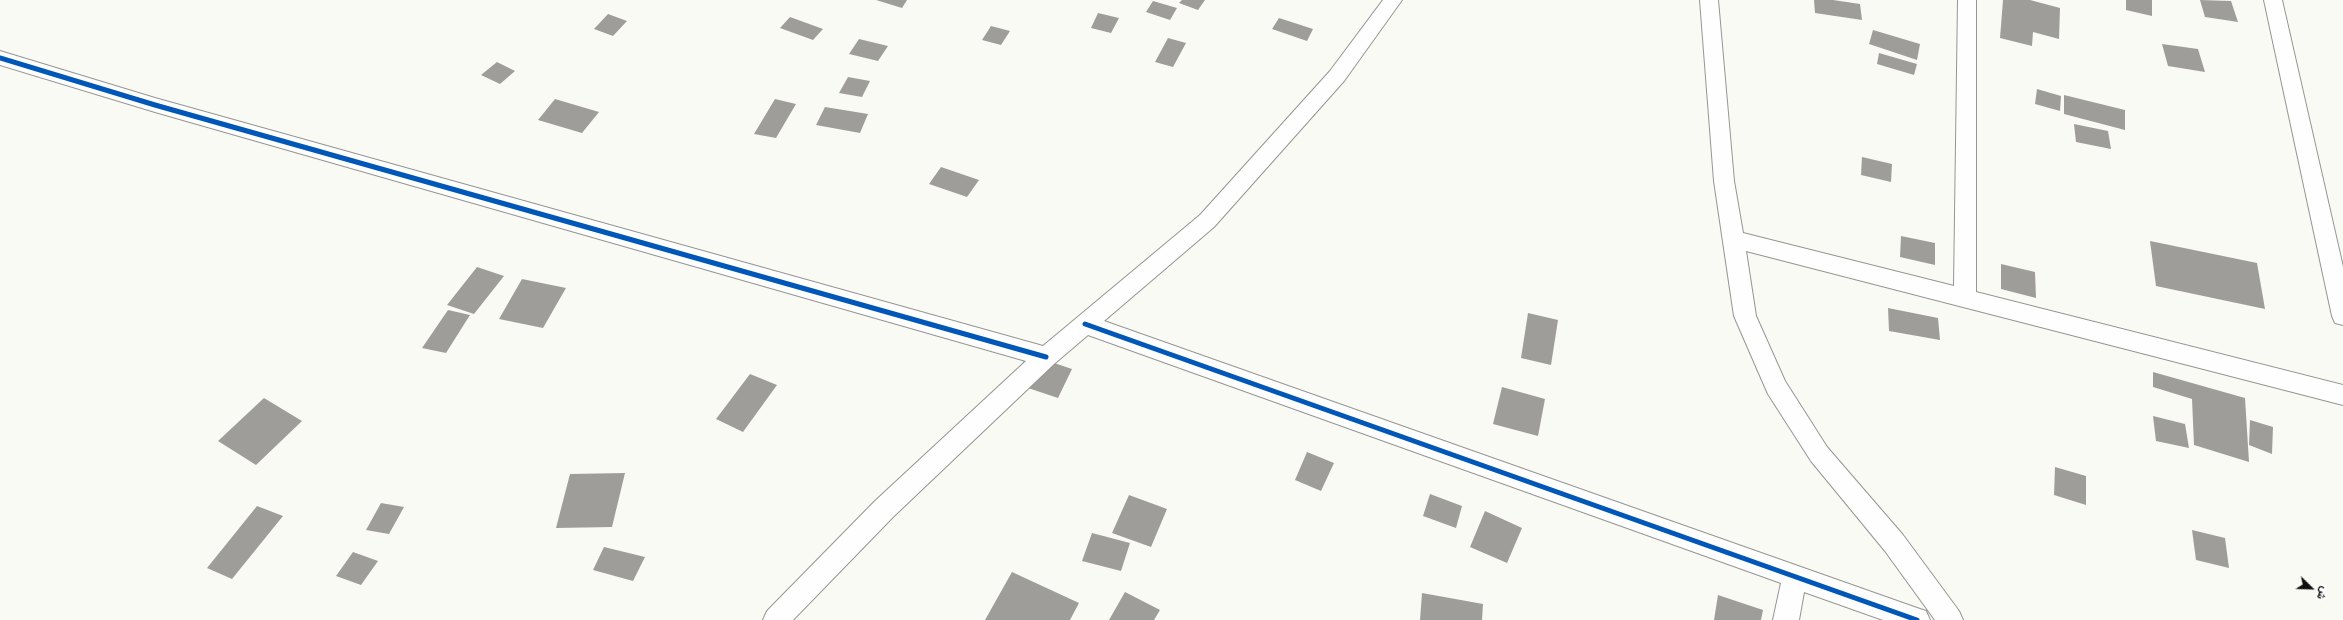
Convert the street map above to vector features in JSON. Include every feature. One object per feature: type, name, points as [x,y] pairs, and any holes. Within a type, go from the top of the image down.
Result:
[{"type":"street","points":[[776,620],[884,509],[1046,357],[1207,221],[1337,76],[1393,0]]},
{"type":"street","points":[[1709,0],[1724,181],[1744,316],[1776,387],[1819,454],[1894,543],[1950,620]]},
{"type":"street","points":[[1965,297],[1967,0]]},
{"type":"street","points":[[2273,0],[2343,316]]},
{"type":"street","points":[[0,58],[155,105],[1046,357]]},
{"type":"street","points":[[1733,239],[1965,297],[2158,349],[2343,395]]},
{"type":"street","points":[[1085,324],[1918,620]]},
{"type":"street","points":[[1786,620],[1795,576]]},
{"type":"building","points":[[876,0],[907,0],[902,8]]},
{"type":"building","points":[[1182,0],[1205,0],[1198,10],[1179,3]]},
{"type":"building","points":[[1814,0],[1833,0],[1860,4],[1862,20],[1815,13]]},
{"type":"building","points":[[2003,0],[2030,0],[2060,8],[2059,39],[2033,32],[2032,46],[2000,38]]},
{"type":"building","points":[[2126,0],[2152,0],[2152,16],[2126,10]]},
{"type":"building","points":[[2200,0],[2231,1],[2238,22],[2205,17]]},
{"type":"building","points":[[1153,1],[1177,8],[1170,20],[1146,12]]},
{"type":"building","points":[[1098,13],[1119,18],[1111,33],[1091,28]]},
{"type":"building","points":[[608,14],[627,21],[613,36],[594,29]]},
{"type":"building","points":[[790,17],[823,29],[813,40],[780,28]]},
{"type":"building","points":[[1279,18],[1313,29],[1307,41],[1272,29]]},
{"type":"building","points":[[991,26],[1010,31],[1001,45],[982,40]]},
{"type":"building","points":[[1873,30],[1920,44],[1917,60],[1869,44]]},
{"type":"building","points":[[1168,38],[1186,43],[1173,67],[1155,62]]},
{"type":"building","points":[[859,39],[888,46],[878,61],[849,54]]},
{"type":"building","points":[[2162,44],[2198,49],[2205,72],[2168,66]]},
{"type":"building","points":[[1879,53],[1917,64],[1914,75],[1877,64]]},
{"type":"building","points":[[497,62],[515,71],[500,84],[481,75]]},
{"type":"building","points":[[848,77],[870,81],[862,97],[839,93]]},
{"type":"building","points":[[2037,89],[2061,96],[2060,111],[2035,104]]},
{"type":"building","points":[[2064,95],[2125,110],[2125,130],[2064,114]]},
{"type":"building","points":[[555,99],[599,112],[582,133],[538,120]]},
{"type":"building","points":[[775,99],[796,104],[776,138],[754,134]]},
{"type":"building","points":[[825,107],[868,114],[860,133],[816,125]]},
{"type":"building","points":[[2074,124],[2108,131],[2111,149],[2076,142]]},
{"type":"building","points":[[1862,157],[1892,164],[1891,182],[1861,175]]},
{"type":"building","points":[[941,167],[979,180],[967,197],[929,184]]},
{"type":"building","points":[[1901,236],[1935,243],[1935,265],[1900,257]]},
{"type":"building","points":[[2150,241],[2257,263],[2265,309],[2156,286]]},
{"type":"building","points":[[2001,264],[2035,272],[2036,298],[2001,289]]},
{"type":"building","points":[[477,267],[504,276],[474,314],[447,305]]},
{"type":"building","points":[[522,279],[566,288],[543,328],[499,319]]},
{"type":"building","points":[[1888,308],[1938,318],[1940,340],[1889,331]]},
{"type":"building","points":[[448,310],[470,315],[446,353],[422,348]]},
{"type":"building","points":[[1528,313],[1558,320],[1551,365],[1521,358]]},
{"type":"building","points":[[1027,354],[1072,369],[1058,398],[1013,383]]},
{"type":"building","points":[[2153,372],[2245,398],[2249,462],[2194,445],[2192,399],[2153,387]]},
{"type":"building","points":[[750,374],[777,385],[743,432],[716,419]]},
{"type":"building","points":[[1502,387],[1545,399],[1538,436],[1493,424]]},
{"type":"building","points":[[264,398],[302,421],[256,465],[218,441]]},
{"type":"building","points":[[2153,416],[2185,424],[2189,448],[2156,441]]},
{"type":"building","points":[[2250,420],[2273,427],[2272,454],[2249,445]]},
{"type":"building","points":[[1307,452],[1334,463],[1321,491],[1295,480]]},
{"type":"building","points":[[2055,467],[2086,476],[2086,505],[2054,495]]},
{"type":"building","points":[[625,473],[612,527],[556,528],[570,474]]},
{"type":"building","points":[[1430,494],[1462,506],[1456,528],[1423,516]]},
{"type":"building","points":[[1129,495],[1167,509],[1151,547],[1112,533]]},
{"type":"building","points":[[381,503],[404,507],[389,534],[366,530]]},
{"type":"building","points":[[257,506],[283,516],[232,579],[207,568]]},
{"type":"building","points":[[1485,511],[1522,528],[1507,563],[1470,547]]},
{"type":"building","points":[[2192,530],[2225,538],[2229,568],[2196,560]]},
{"type":"building","points":[[1092,533],[1130,543],[1121,571],[1082,561]]},
{"type":"building","points":[[604,547],[645,557],[633,581],[593,570]]},
{"type":"building","points":[[353,552],[378,561],[361,585],[336,576]]},
{"type":"building","points":[[1012,572],[1079,603],[1070,620],[985,620]]},
{"type":"building","points":[[1125,592],[1160,610],[1154,620],[1109,620]]},
{"type":"building","points":[[1422,593],[1483,604],[1482,620],[1420,620]]},
{"type":"building","points":[[1718,595],[1763,610],[1761,620],[1714,620]]},
{"type":"cycle path","points":[[0,58],[155,105],[1046,357]]},
{"type":"cycle path","points":[[1085,324],[1917,620]]}]
